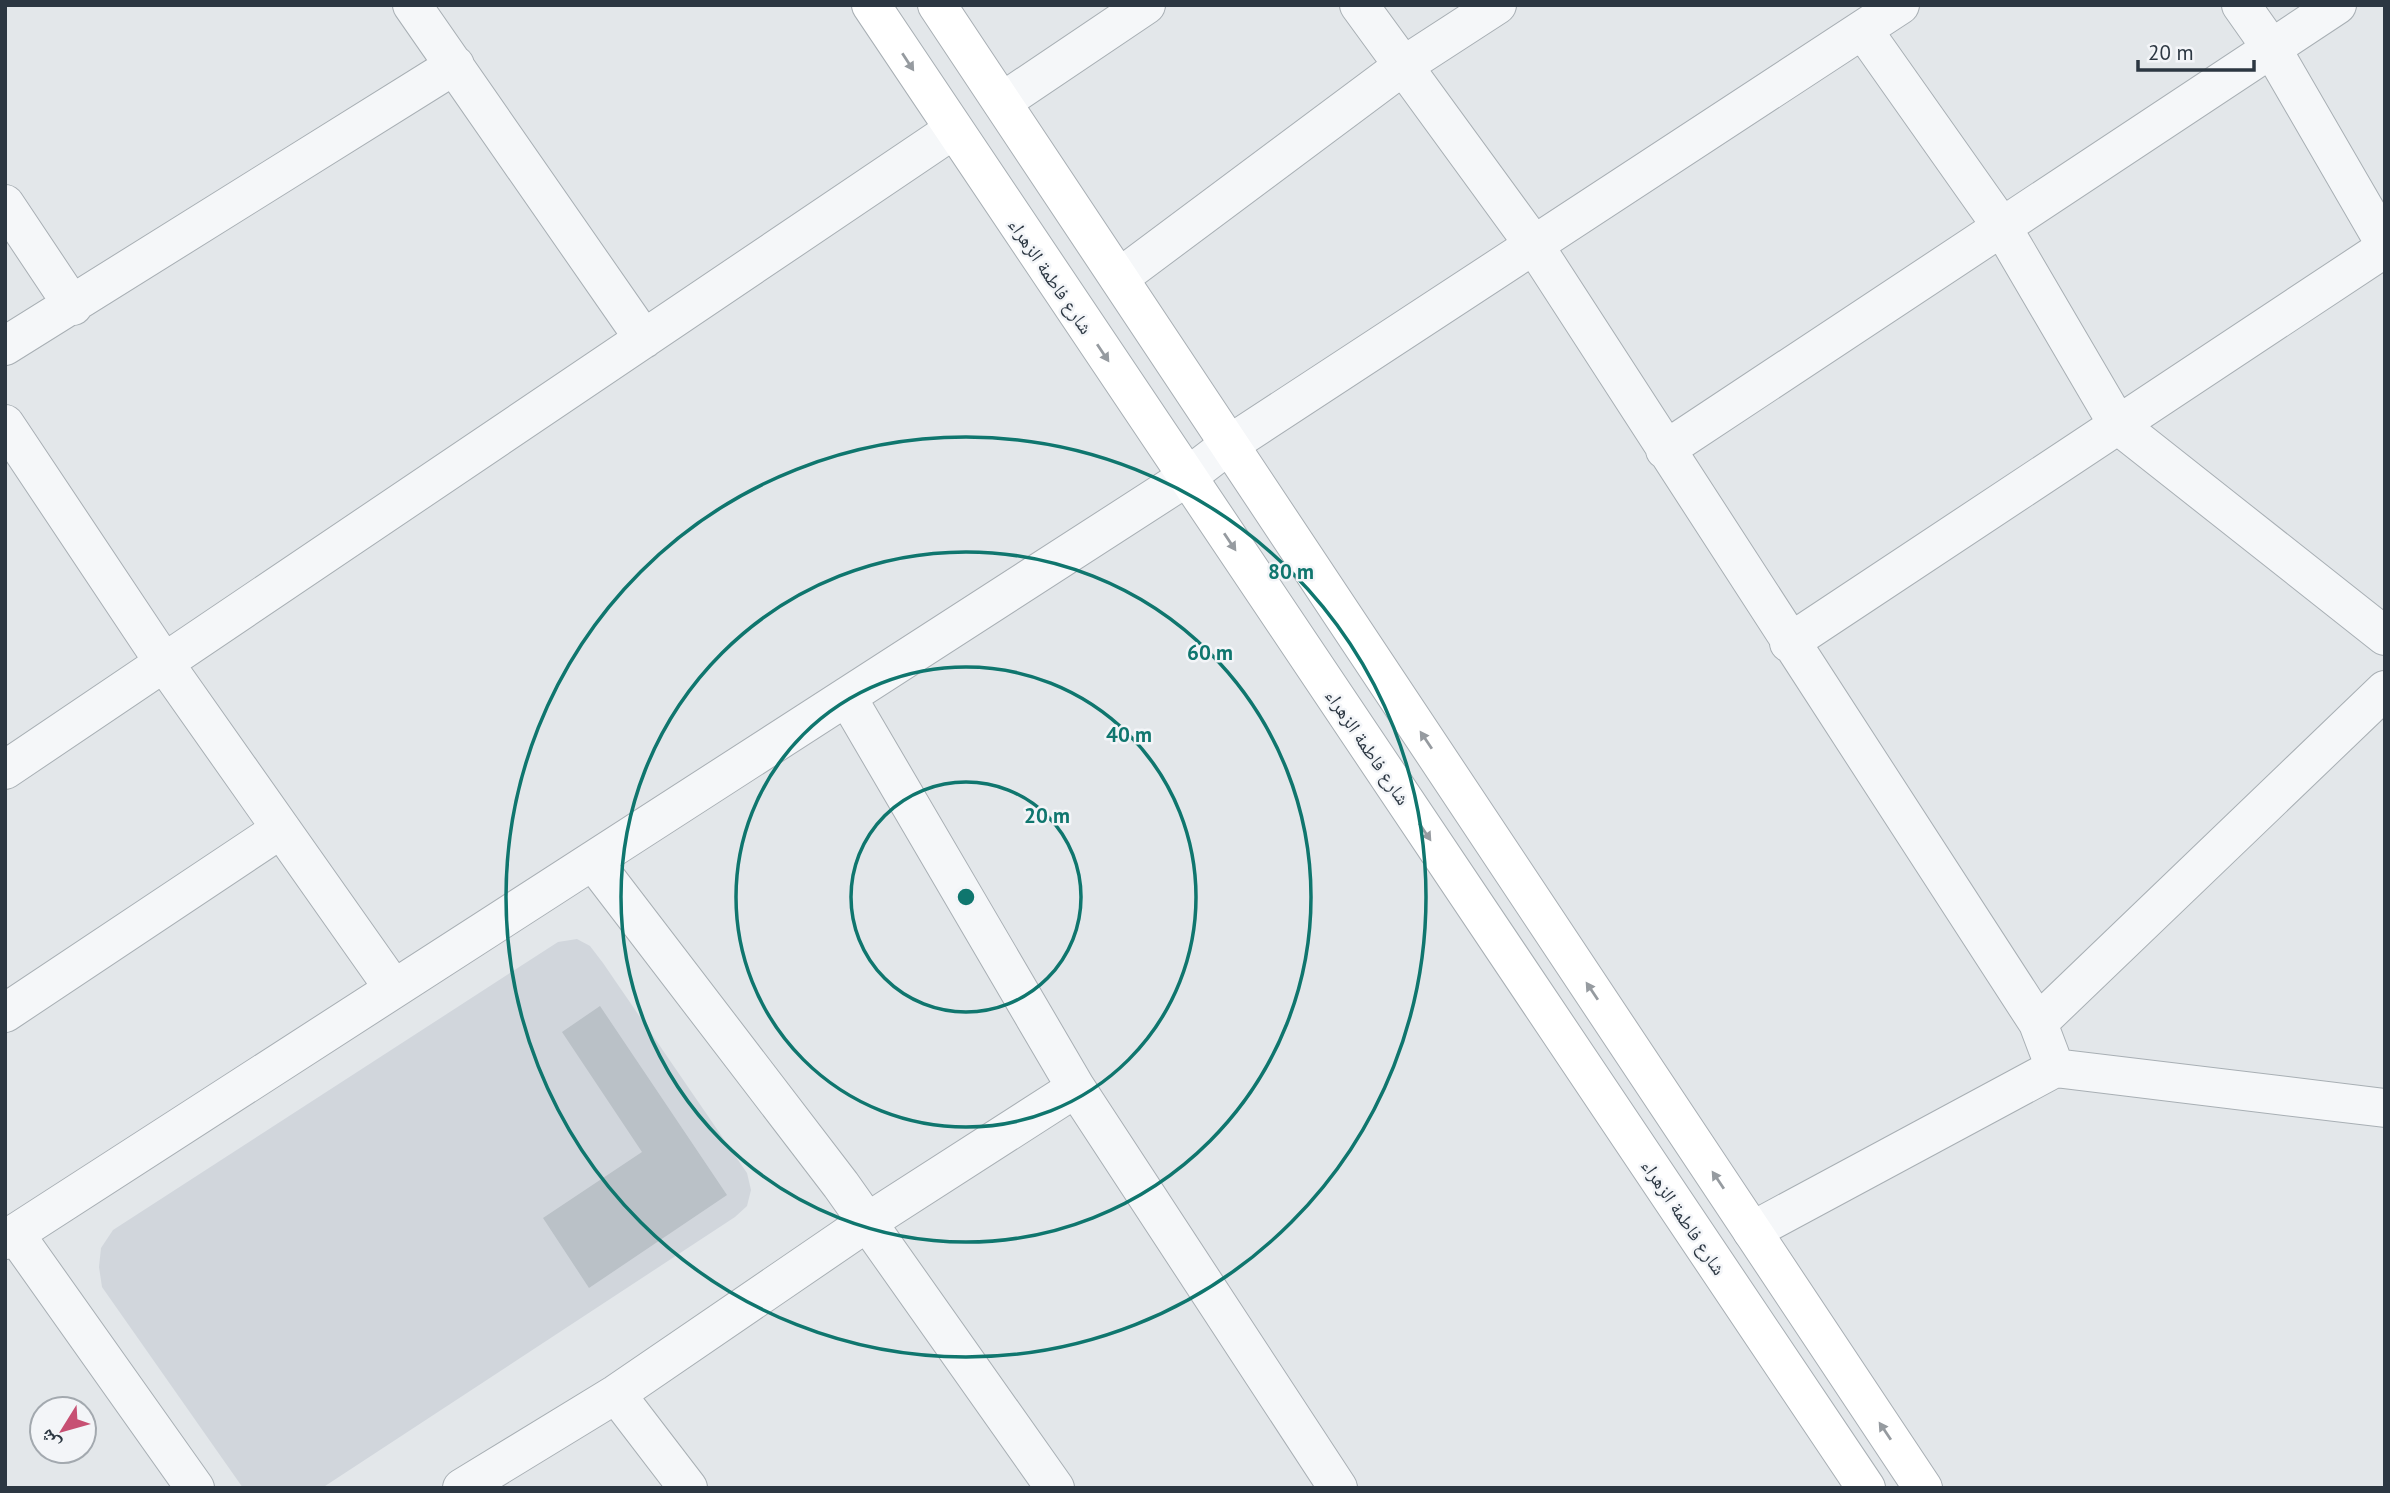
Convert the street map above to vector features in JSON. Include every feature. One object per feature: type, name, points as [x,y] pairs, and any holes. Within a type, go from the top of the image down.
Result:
[{"type":"main road","name":"شارع فاطمة الزهراء","points":[[871,5],[1866,1488]]},
{"type":"main road","points":[[937,5],[1923,1488]]},
{"type":"main road","points":[[984,177],[1032,148]]},
{"type":"street","points":[[412,5],[644,339]]},
{"type":"street","points":[[1002,102],[1146,5]]},
{"type":"street","points":[[1359,5],[1534,245],[1789,643],[2038,1023],[2055,1068]]},
{"type":"street","points":[[1119,278],[1404,66],[1497,5]]},
{"type":"street","points":[[195,1488],[10,1237],[1186,477],[1230,444],[1900,5]]},
{"type":"street","points":[[1789,643],[2385,246],[2272,49],[2241,5]]},
{"type":"street","points":[[1665,450],[2337,5]]},
{"type":"street","points":[[1863,30],[2002,228],[2118,425],[2385,636]]},
{"type":"street","points":[[5,346],[455,65]]},
{"type":"street","points":[[5,770],[953,130]]},
{"type":"street","points":[[5,204],[73,306]]},
{"type":"street","points":[[5,424],[164,664],[394,989]]},
{"type":"street","points":[[2038,1023],[2385,690]]},
{"type":"street","points":[[847,697],[1076,1088],[1338,1488]]},
{"type":"street","points":[[5,1013],[281,829]]},
{"type":"street","points":[[593,861],[841,1185],[1055,1488]]},
{"type":"street","points":[[1752,1231],[2055,1068],[2385,1108]]},
{"type":"street","points":[[462,1488],[616,1394],[866,1223],[1076,1088]]},
{"type":"street","points":[[616,1394],[688,1488]]},
{"type":"shaded area","points":[[577,939],[590,946],[603,963],[747,1173],[751,1190],[747,1206],[735,1217],[322,1488],[243,1488],[102,1287],[99,1267],[101,1248],[113,1230],[558,942]]},
{"type":"building","points":[[600,1006],[727,1195],[589,1288],[543,1218],[642,1152],[562,1032]]}]
